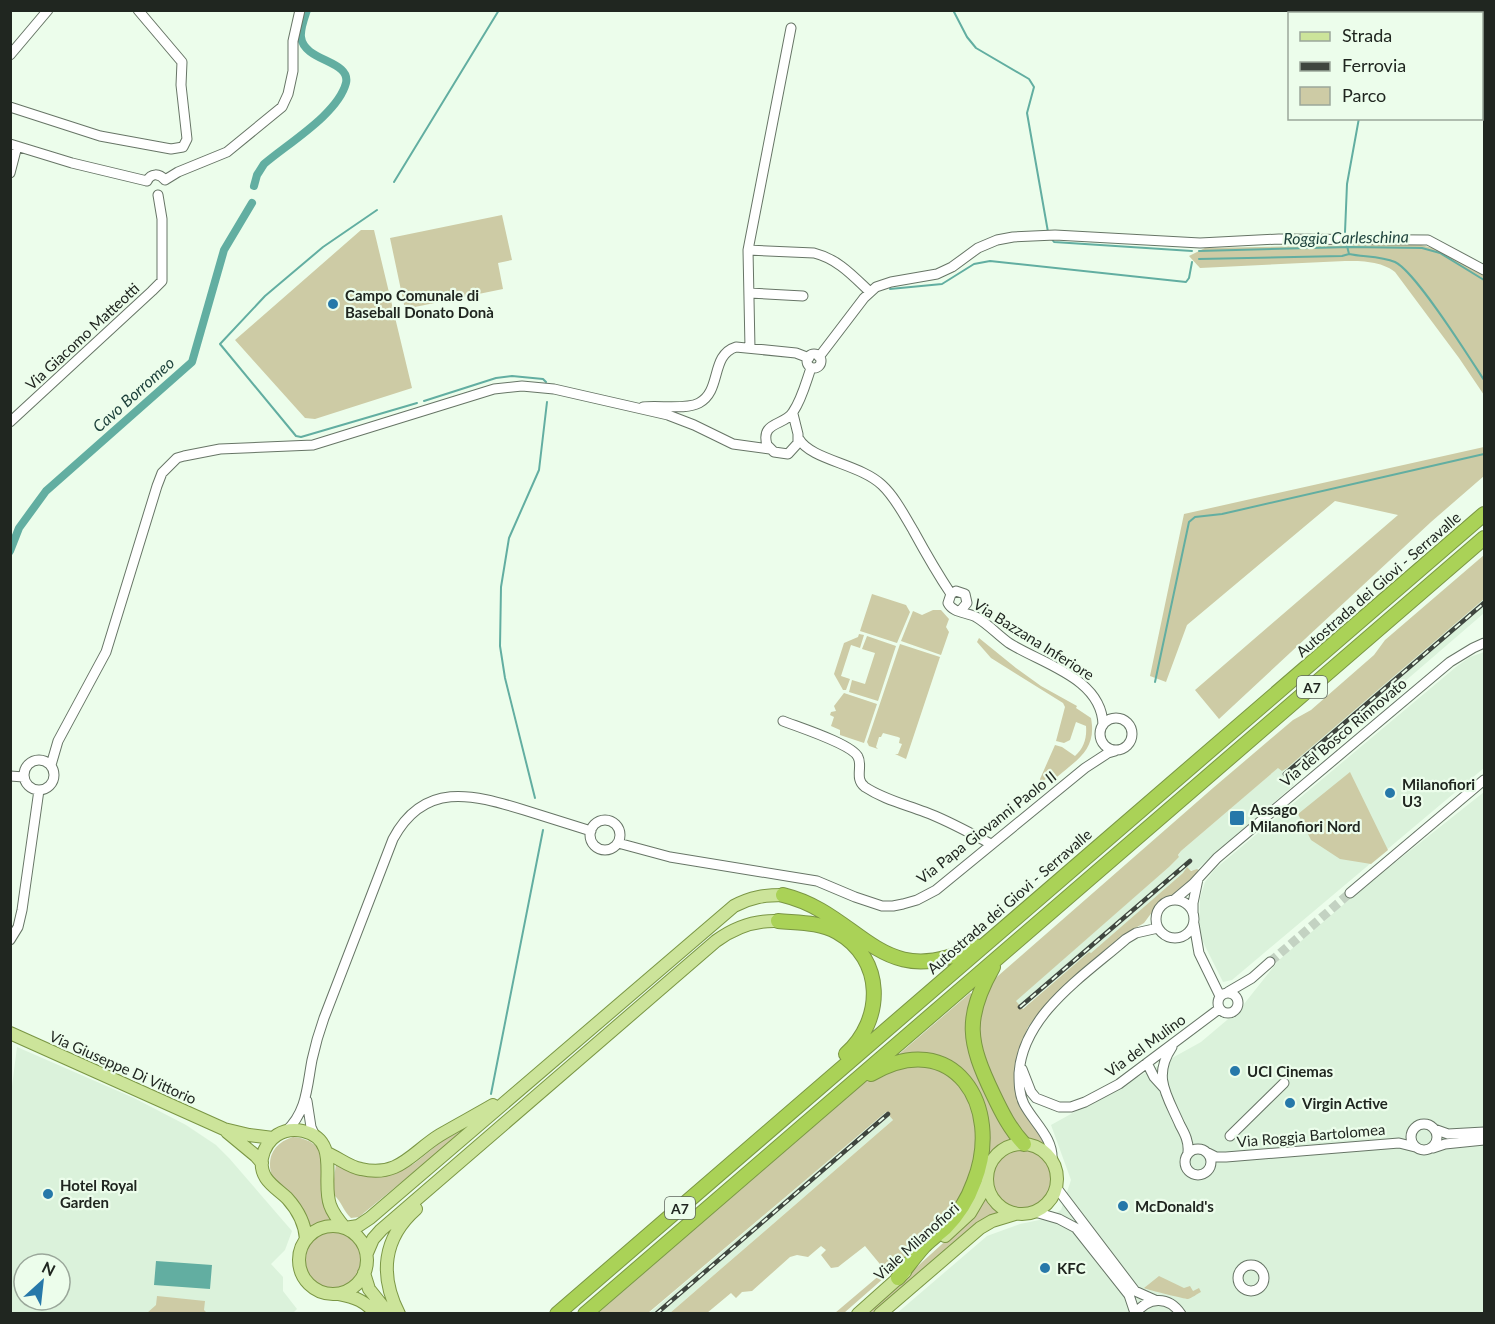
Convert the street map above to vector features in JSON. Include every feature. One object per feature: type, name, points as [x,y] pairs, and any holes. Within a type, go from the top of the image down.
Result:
[{"type":"highway","name":"Autostrada dei Giovi - Serravalle","points":[[557,1314],[1485,514]]},
{"type":"highway","name":"A7","points":[[585,1314],[1485,538]]},
{"type":"highway","points":[[783,895],[814,906],[887,955],[918,963],[955,955],[993,937]]},
{"type":"highway","points":[[722,1171],[788,1105],[853,1047],[865,1031],[873,1009],[874,994],[871,974],[862,957],[850,942],[836,932],[823,927],[778,921]]},
{"type":"highway","points":[[999,957],[976,1001],[972,1033],[976,1054],[986,1080],[1006,1122],[1024,1144]]},
{"type":"highway","points":[[841,1092],[889,1065],[899,1061],[922,1059],[940,1064],[961,1078],[974,1094],[980,1107],[984,1134],[983,1150],[969,1195],[946,1227],[925,1245],[898,1278]]},
{"type":"main road","points":[[376,1314],[369,1305],[354,1297],[318,1290],[304,1278],[300,1269],[299,1256],[306,1239],[314,1231],[327,1226],[345,1228],[358,1226],[370,1218],[734,906],[749,898],[783,895]]},
{"type":"main road","points":[[338,1293],[355,1286],[364,1273],[367,1253],[373,1239],[381,1230],[719,939],[745,925],[778,921]]},
{"type":"main road","name":"Via Giuseppe Di Vittorio","points":[[10,1033],[224,1129],[249,1136],[273,1138]]},
{"type":"main road","points":[[327,1153],[361,1169],[378,1171],[394,1168],[406,1162],[437,1137],[516,1093]]},
{"type":"main road","name":"Via Giuseppe Di Vittorio","points":[[224,1129],[262,1163]]},
{"type":"main road","points":[[306,1239],[298,1214],[288,1200],[270,1185],[264,1174],[262,1163],[265,1148],[273,1138],[286,1131],[302,1130],[315,1136],[321,1142],[329,1163],[326,1185],[330,1205],[345,1228],[360,1239],[367,1253]]},
{"type":"main road","points":[[1024,1144],[1039,1149],[1052,1161],[1057,1173],[1056,1187],[1049,1202],[1035,1212]]},
{"type":"main road","name":"Viale Milanofiori","points":[[858,1314],[970,1213],[987,1184],[987,1174],[995,1157],[1007,1148],[1024,1144]]},
{"type":"main road","points":[[399,1314],[386,1277],[390,1247],[405,1220],[434,1193],[446,1174]]},
{"type":"main road","points":[[987,1184],[996,1203],[1015,1214]]},
{"type":"main road","name":"Viale Milanofiori","points":[[880,1314],[980,1228],[992,1221],[1015,1214],[1035,1212]]},
{"type":"main road","points":[[364,1273],[369,1288],[389,1314]]},
{"type":"street","points":[[10,56],[48,10]]},
{"type":"street","points":[[165,180],[178,172],[228,152],[282,106],[288,94],[293,71],[293,42],[300,10]]},
{"type":"street","points":[[10,107],[100,136],[171,149],[183,147],[187,139],[181,85],[182,62],[142,12]]},
{"type":"street","points":[[750,348],[748,250],[791,28]]},
{"type":"street","points":[[10,173],[14,145],[72,163],[147,181]]},
{"type":"street","points":[[155,174],[165,180],[165,189],[158,195],[150,192],[146,187],[147,181],[155,174]]},
{"type":"street","name":"Via Giacomo Matteotti","points":[[10,422],[162,281],[162,219],[158,195]]},
{"type":"street","points":[[812,368],[820,364],[819,357],[836,332],[870,292],[891,282],[928,277],[945,272],[978,248],[1013,237],[1036,235],[1200,243],[1279,239],[1428,240],[1485,270]]},
{"type":"street","points":[[748,250],[814,253],[833,260],[870,292]]},
{"type":"street","points":[[749,293],[803,296]]},
{"type":"street","points":[[638,408],[686,406],[699,403],[712,387],[719,364],[728,350],[736,347],[796,353],[808,358],[814,355],[819,357]]},
{"type":"street","points":[[808,358],[808,363],[812,368]]},
{"type":"street","points":[[792,451],[797,434],[793,414],[812,368]]},
{"type":"street","points":[[24,777],[29,786],[39,790],[48,788],[52,784],[54,775],[51,765],[58,741],[106,652],[157,486],[162,473],[177,458],[220,449],[313,444],[471,396],[509,387],[535,386],[554,389],[638,408],[681,420],[733,444],[770,449],[778,454],[792,451],[816,454],[862,471],[883,485],[901,509],[951,594]]},
{"type":"street","points":[[749,446],[766,436],[772,425],[793,414]]},
{"type":"street","points":[[780,422],[789,424],[802,444],[816,454]]},
{"type":"street","points":[[766,436],[770,449]]},
{"type":"street","points":[[960,591],[967,597],[967,603],[961,610],[954,610],[949,606],[948,600],[951,594],[960,591]]},
{"type":"street","name":"Via Bazzana Inferiore","points":[[961,610],[981,620],[1008,642],[1081,683],[1099,704],[1103,725]]},
{"type":"street","name":"Via del Bosco Rinnovato","points":[[1158,928],[1155,922],[1158,909],[1167,901],[1174,900],[1188,889],[1200,875],[1260,821],[1450,662],[1485,643]]},
{"type":"street","points":[[1112,718],[1127,723],[1131,727],[1132,737],[1128,746],[1115,751],[1106,747],[1100,740],[1100,729],[1103,725],[1112,718]]},
{"type":"street","points":[[783,721],[834,741],[855,753],[859,758],[859,779],[864,786],[991,844]]},
{"type":"street","name":"Via Papa Giovanni Paolo II","points":[[1089,764],[1100,746],[1100,740]]},
{"type":"street","points":[[41,760],[58,741]]},
{"type":"street","name":"Via Papa Giovanni Paolo II","points":[[618,843],[670,857],[817,881],[871,903],[893,906],[916,900],[936,890],[1089,764],[1115,751]]},
{"type":"street","points":[[24,777],[29,765],[37,760],[51,765]]},
{"type":"street","points":[[10,776],[24,777]]},
{"type":"street","points":[[1350,893],[1485,780]]},
{"type":"street","points":[[13,936],[22,910],[39,790]]},
{"type":"street","points":[[286,1131],[299,1115],[306,1096],[311,1062],[320,1028],[393,839],[407,817],[435,800],[466,795],[591,831]]},
{"type":"street","points":[[599,821],[613,822],[620,831],[618,843],[609,849],[599,848],[592,841],[591,831],[599,821]]},
{"type":"street","points":[[1200,875],[1196,886],[1193,912],[1199,953],[1224,994]]},
{"type":"street","points":[[1174,900],[1186,903],[1193,912]]},
{"type":"street","points":[[1176,938],[1187,934],[1194,924]]},
{"type":"street","points":[[1052,1161],[1053,1151],[1042,1129],[1023,1102],[1019,1085],[1022,1054],[1033,1026],[1053,1002],[1136,933],[1158,928],[1166,936],[1176,938],[1199,953]]},
{"type":"street","points":[[1238,1002],[1252,978],[1270,962]]},
{"type":"street","points":[[1219,1009],[1217,1002],[1224,994],[1252,978]]},
{"type":"street","points":[[1224,994],[1234,995],[1238,1002]]},
{"type":"street","name":"Via del Mulino","points":[[1022,1054],[1022,1069],[1026,1082],[1036,1098],[1059,1107],[1071,1107],[1119,1084],[1219,1009],[1225,1013],[1232,1012],[1238,1002]]},
{"type":"street","points":[[1175,1042],[1161,1071],[1164,1088],[1187,1138],[1188,1152],[1184,1163],[1190,1173],[1201,1175],[1210,1168],[1211,1161],[1208,1153],[1187,1138]]},
{"type":"street","points":[[1147,1063],[1161,1071]]},
{"type":"street","points":[[1147,1063],[1154,1077],[1164,1088]]},
{"type":"street","points":[[1230,1136],[1284,1083]]},
{"type":"street","points":[[306,1096],[308,1115],[315,1136]]},
{"type":"street","name":"Via Roggia Bartolomea","points":[[1399,1143],[1411,1135],[1419,1125],[1427,1125],[1448,1134],[1485,1132]]},
{"type":"street","points":[[1433,1148],[1437,1141],[1434,1128]]},
{"type":"street","points":[[1411,1135],[1415,1147]]},
{"type":"street","name":"Via Roggia Bartolomea","points":[[1208,1153],[1216,1157],[1226,1157],[1399,1143],[1408,1143],[1425,1151],[1445,1144],[1485,1140]]},
{"type":"street","points":[[1188,1152],[1198,1148]]},
{"type":"street","name":"Via Roggia Bartolomea","points":[[1210,1168],[1217,1161],[1226,1157]]},
{"type":"street","points":[[1056,1187],[1135,1291],[1155,1300],[1164,1300],[1173,1304],[1181,1314]]},
{"type":"street","name":"Viale Milanofiori","points":[[1035,1212],[1059,1219],[1076,1228],[1130,1295],[1135,1313]]},
{"type":"street","name":"Viale Milanofiori","points":[[1135,1313],[1140,1307],[1155,1300]]},
{"type":"shaded area","points":[[1484,599],[1483,614],[1295,776],[1291,781],[1294,785],[1195,871],[1188,869],[1022,1009],[1015,1001],[1169,867],[1179,857],[1181,851],[1279,767],[1287,768]]},
{"type":"shaded area","points":[[1484,652],[1484,768],[1232,980],[1223,982],[1199,934],[1200,898],[1205,882],[1215,869],[1456,667],[1470,657]]},
{"type":"shaded area","points":[[1484,792],[1484,1313],[896,1314],[987,1236],[1020,1224],[1044,1219],[1061,1210],[1071,1180],[1051,1125],[1201,1042],[1240,1009],[1279,960],[1358,892]]},
{"type":"shaded area","points":[[17,1047],[134,1098],[186,1125],[216,1145],[292,1231],[285,1250],[271,1264],[283,1277],[283,1291],[297,1309],[293,1313],[11,1314],[10,1102]]},
{"type":"shaded area","points":[[886,1112],[893,1120],[670,1313],[648,1314]]},
{"type":"green space","points":[[502,215],[512,260],[498,263],[503,289],[405,309],[390,238]]},
{"type":"green space","name":"Campo Comunale di Baseball Donato Donà","points":[[361,230],[374,230],[412,388],[315,419],[305,418],[235,340]]},
{"type":"green space","points":[[1417,244],[1441,250],[1484,273],[1484,395],[1459,358],[1390,268],[1371,262],[1345,261],[1200,268],[1189,256],[1205,248]]},
{"type":"green space","points":[[1484,447],[1484,476],[1431,522],[1219,719],[1195,690],[1398,515],[1335,501],[1187,625],[1166,682],[1150,676],[1184,514]]},
{"type":"green space","points":[[1484,555],[1484,599],[1287,768],[1282,771],[1278,768],[1181,851],[1179,857],[1169,867],[1016,1001],[1023,1009],[1089,952],[1091,953],[1183,873],[1187,867],[1191,871],[1199,870],[1187,886],[1175,895],[1161,900],[1144,923],[1127,933],[1049,1000],[1028,1027],[1017,1055],[1015,1074],[1049,1151],[1023,1136],[982,1062],[977,1019],[991,982],[1293,720],[1311,710],[1374,655],[1385,640]]},
{"type":"green space","points":[[872,594],[906,605],[910,612],[897,643],[860,631]]},
{"type":"green space","points":[[933,610],[941,610],[949,619],[946,627],[949,632],[941,655],[901,641],[913,611],[922,615]]},
{"type":"green space","points":[[859,634],[864,635],[860,648],[851,645],[841,676],[850,679],[846,690],[843,690],[834,674],[844,643],[858,637]]},
{"type":"green space","points":[[867,636],[896,646],[878,701],[849,692],[852,680],[865,684],[875,653],[862,649]]},
{"type":"green space","points":[[979,638],[1041,686],[1077,706],[1076,708],[1091,718],[1092,729],[1088,746],[1079,759],[1057,777],[1054,774],[1041,782],[1040,779],[1055,745],[1075,756],[1081,750],[1084,742],[1086,726],[1076,722],[1070,740],[1064,743],[1056,741],[1065,707],[1063,703],[991,658],[977,642]]},
{"type":"green space","points":[[900,644],[940,657],[906,759],[895,754],[898,754],[902,744],[899,743],[900,738],[898,737],[883,733],[879,737],[876,747],[878,749],[869,746],[867,742]]},
{"type":"green space","points":[[844,693],[877,704],[864,743],[840,735],[840,730],[831,726],[834,717],[830,715],[831,712],[836,711],[834,706]]},
{"type":"green space","points":[[1350,772],[1388,850],[1371,864],[1340,859],[1311,840],[1298,814]]},
{"type":"green space","points":[[970,993],[972,994],[969,1025],[1015,1139],[1005,1143],[992,1155],[975,1200],[987,1154],[962,1074],[899,1058],[898,1055]]},
{"type":"green space","points":[[905,1063],[943,1069],[972,1099],[979,1146],[970,1184],[942,1227],[844,1313],[835,1313],[884,1269],[865,1246],[838,1267],[831,1268],[821,1255],[826,1250],[821,1246],[808,1257],[797,1255],[790,1257],[752,1291],[742,1292],[736,1298],[731,1293],[707,1313],[670,1313],[893,1120],[886,1112],[648,1313],[597,1314],[864,1083],[876,1075]]},
{"type":"green space","points":[[471,1125],[359,1217],[351,1218],[334,1195],[336,1163],[398,1172],[415,1163],[442,1141]]},
{"type":"green space","points":[[293,1137],[304,1139],[319,1148],[324,1159],[321,1189],[332,1220],[325,1220],[310,1228],[273,1179],[271,1172],[272,1153],[280,1143]]},
{"type":"green space","points":[[1016,1150],[1028,1150],[1043,1158],[1051,1173],[1051,1185],[1043,1200],[1028,1208],[1016,1208],[1001,1200],[993,1185],[993,1173],[1001,1158]]},
{"type":"green space","points":[[986,1194],[1001,1214],[979,1223],[872,1313],[865,1314],[963,1225]]},
{"type":"green space","points":[[333,1231],[344,1233],[357,1244],[362,1260],[360,1271],[349,1284],[333,1289],[322,1287],[309,1276],[304,1260],[306,1249],[317,1236]]},
{"type":"green space","points":[[1159,1276],[1184,1288],[1190,1286],[1193,1291],[1199,1288],[1201,1292],[1188,1299],[1144,1288]]},
{"type":"green space","points":[[157,1296],[205,1301],[204,1310],[207,1313],[147,1313],[156,1305]]},
{"type":"water","points":[[1484,11],[1484,72],[1483,12],[1412,12]]},
{"type":"water","points":[[156,1261],[212,1265],[210,1289],[154,1285]]},
{"type":"waterway","name":"Cavo Borromeo","points":[[254,186],[257,175],[264,164],[323,117],[341,95],[346,83],[346,75],[342,70],[304,45],[301,31],[307,10]]},
{"type":"waterway","points":[[394,182],[499,10]]},
{"type":"waterway","name":"Roggia Carleschina","points":[[953,10],[967,37],[976,48],[1029,79],[1034,87],[1027,113],[1048,232]]},
{"type":"waterway","points":[[1345,232],[1347,184],[1359,120]]},
{"type":"waterway","name":"Cavo Borromeo","points":[[10,551],[19,528],[46,491],[192,362],[224,250],[252,203]]},
{"type":"waterway","points":[[377,210],[323,247],[265,296],[220,344],[296,436],[301,437],[417,403]]},
{"type":"waterway","name":"Roggia Carleschina","points":[[1051,238],[1054,242],[1192,251]]},
{"type":"waterway","points":[[1199,259],[1342,256],[1349,254],[1347,246]]},
{"type":"waterway","name":"Roggia Carleschina","points":[[1199,251],[1350,247],[1422,248],[1440,253],[1484,280]]},
{"type":"waterway","points":[[1349,254],[1390,260],[1404,269],[1442,316],[1484,380]]},
{"type":"waterway","points":[[890,289],[942,284],[974,264],[990,261],[1186,282],[1192,262]]},
{"type":"waterway","points":[[424,401],[496,378],[512,376],[543,379],[546,382]]},
{"type":"waterway","points":[[535,798],[505,678],[500,646],[501,587],[509,538],[539,470],[547,402]]},
{"type":"waterway","points":[[1155,682],[1189,522],[1195,517],[1222,514],[1484,454]]},
{"type":"waterway","points":[[491,1094],[543,830]]},
{"type":"tunnel","points":[[1270,962],[1350,893]]},
{"type":"railway","points":[[1285,774],[1484,603]]},
{"type":"railway","points":[[1020,1007],[1190,861]]},
{"type":"railway","points":[[656,1314],[888,1114]]},
{"type":"place","name":"Campo Comunale di Baseball Donato Donà","points":[[333,304]]},
{"type":"place","name":"Milanofiori U3","points":[[1390,793]]},
{"type":"place","name":"Assago Milanofiori Nord","points":[[1237,818]]},
{"type":"place","name":"UCI Cinemas","points":[[1235,1071]]},
{"type":"place","name":"Virgin Active","points":[[1290,1103]]},
{"type":"place","name":"Hotel Royal Garden","points":[[48,1194]]},
{"type":"place","name":"McDonald's","points":[[1123,1206]]},
{"type":"place","name":"KFC","points":[[1045,1268]]}]
